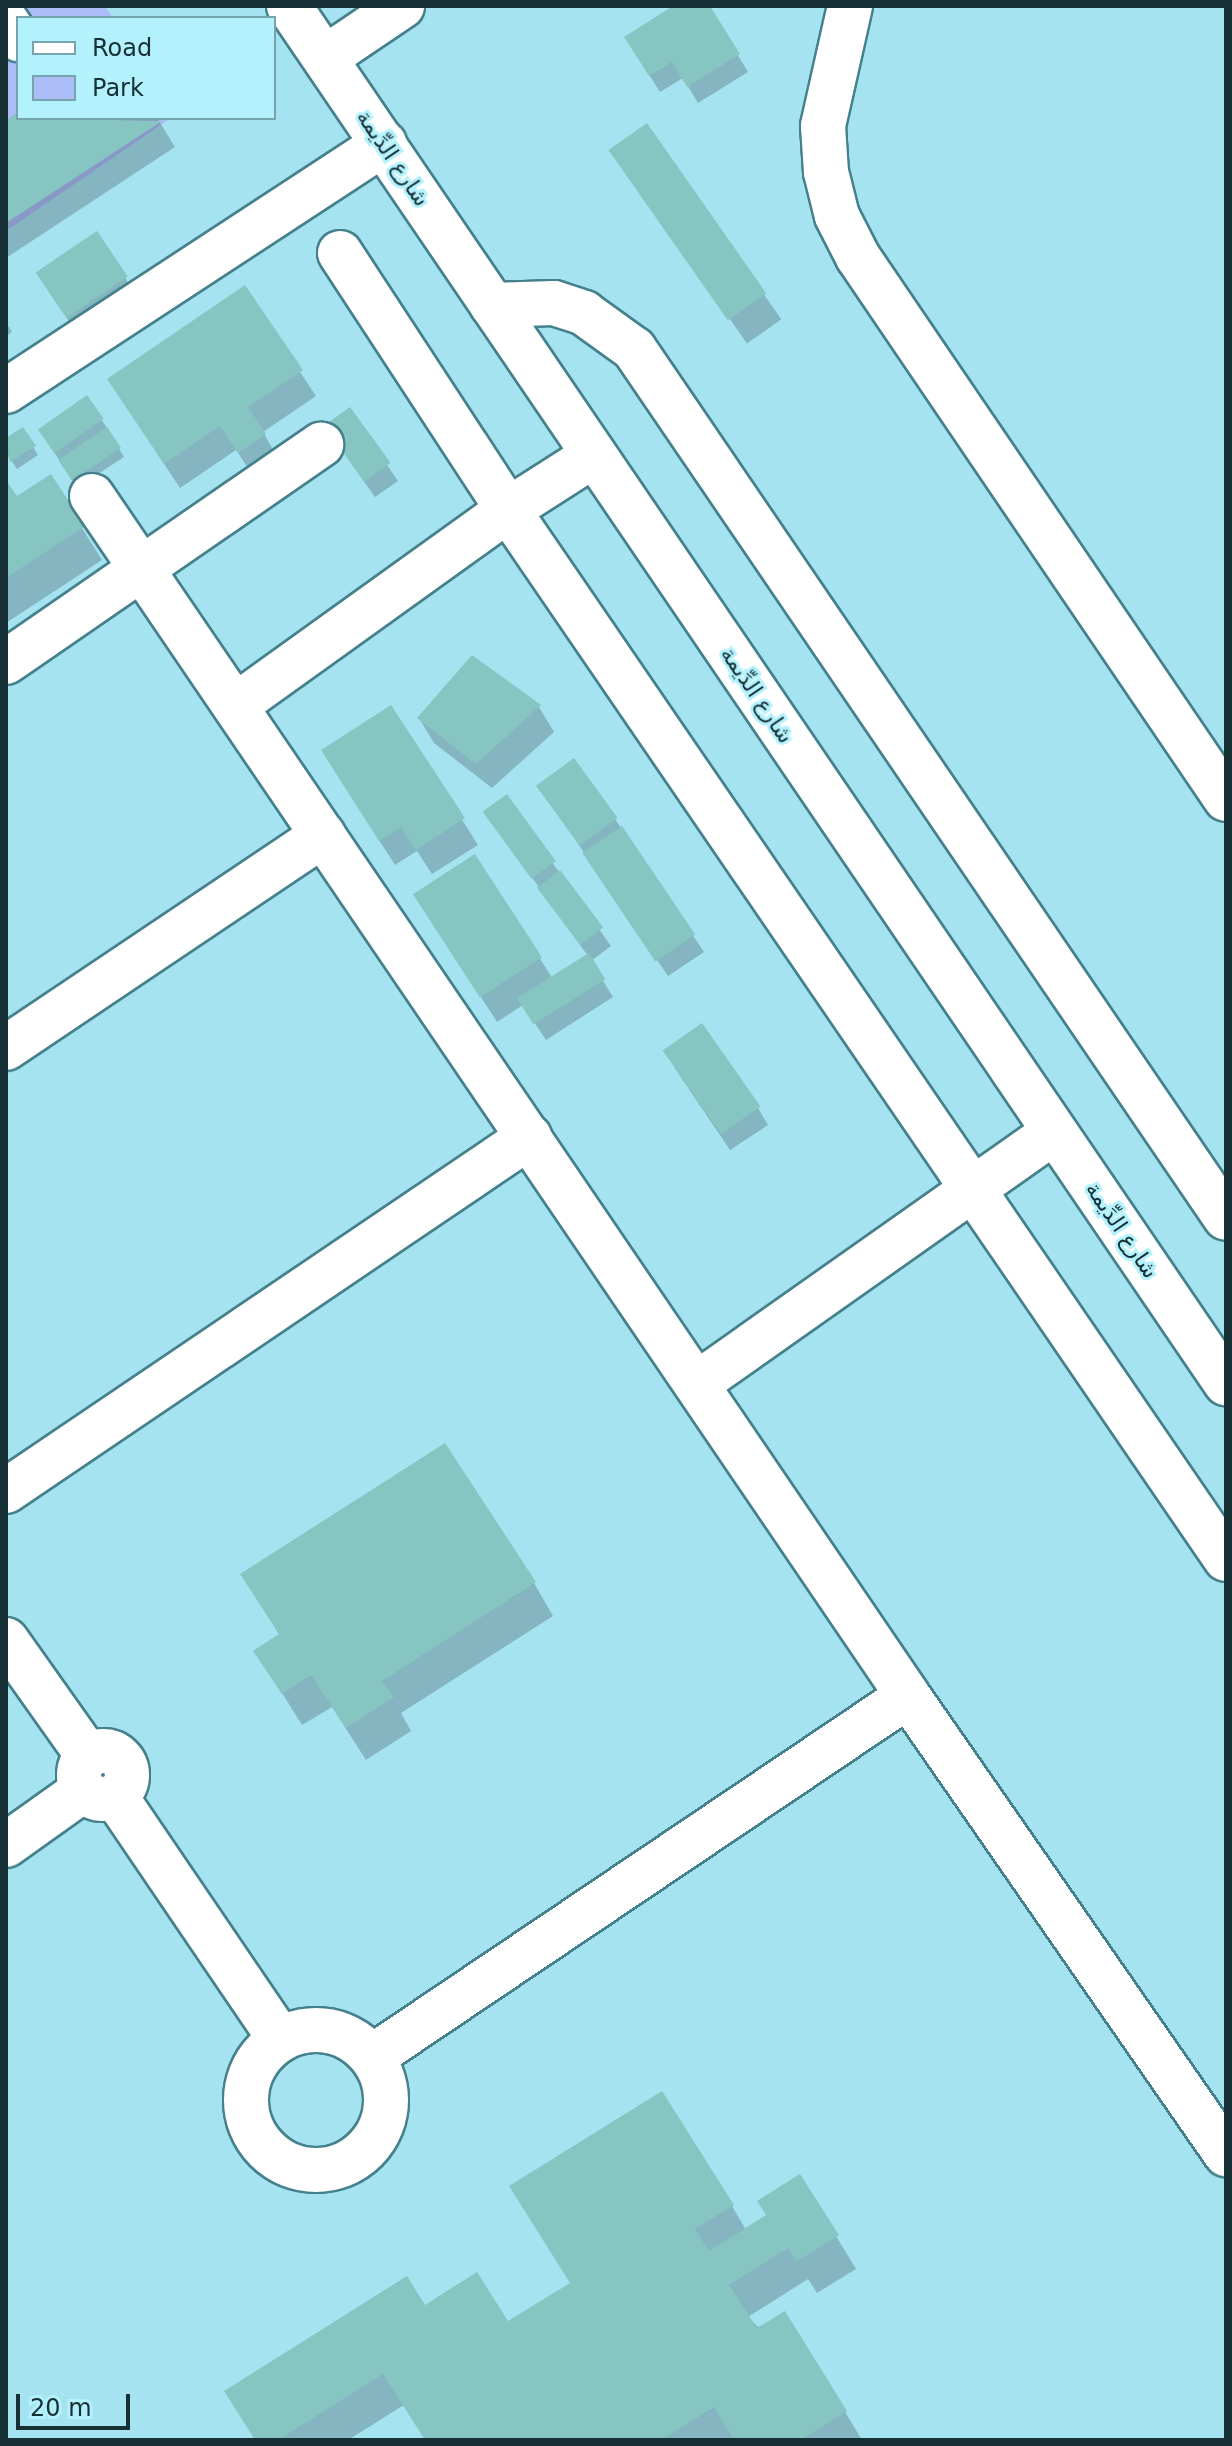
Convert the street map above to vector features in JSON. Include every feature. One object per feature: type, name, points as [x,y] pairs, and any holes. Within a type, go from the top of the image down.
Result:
[{"type":"street","name":"شارع الدِّيمة","points":[[289,6],[1226,1383]]},
{"type":"street","points":[[325,58],[402,6]]},
{"type":"street","points":[[850,6],[823,126],[826,172],[837,216],[858,257],[1226,799]]},
{"type":"street","points":[[6,391],[384,144]]},
{"type":"street","points":[[340,253],[508,510],[1226,1559]]},
{"type":"street","points":[[492,305],[554,303],[584,313],[634,349],[1226,1218]]},
{"type":"street","points":[[6,662],[321,445]]},
{"type":"street","points":[[235,706],[508,510],[594,455]]},
{"type":"street","points":[[92,496],[908,1696],[1226,2154]]},
{"type":"street","points":[[6,1048],[323,835]]},
{"type":"street","points":[[698,1383],[1054,1132]]},
{"type":"street","points":[[6,1491],[529,1137]]},
{"type":"street","points":[[6,1640],[95,1781],[280,2039]]},
{"type":"street","points":[[372,2057],[908,1696]]},
{"type":"street","points":[[6,1845],[95,1781]]},
{"type":"street","points":[[313,2029],[335,2034],[372,2057],[385,2086],[385,2117],[372,2144],[347,2164],[317,2171],[287,2165],[262,2146],[248,2119],[246,2088],[257,2060],[280,2039],[313,2029]]},
{"type":"green space","points":[[6,6],[105,6],[112,16],[16,16],[16,120],[168,120],[6,231]]},
{"type":"building","points":[[673,6],[710,6],[740,54],[687,87],[672,62],[649,76],[624,37]]},
{"type":"building","points":[[16,113],[16,120],[162,121],[6,223],[6,120]]},
{"type":"building","points":[[647,123],[766,293],[728,320],[608,150]]},
{"type":"building","points":[[97,231],[128,277],[66,318],[36,272]]},
{"type":"building","points":[[245,285],[303,370],[248,407],[266,434],[238,453],[220,426],[164,464],[107,379]]},
{"type":"building","points":[[87,395],[104,419],[54,453],[38,429]]},
{"type":"building","points":[[350,407],[391,463],[365,482],[324,426]]},
{"type":"building","points":[[23,427],[36,446],[10,462],[6,438]]},
{"type":"building","points":[[107,427],[121,448],[72,481],[58,460]]},
{"type":"building","points":[[51,474],[85,526],[6,578],[6,480],[17,496]]},
{"type":"building","points":[[472,655],[541,705],[476,764],[417,718]]},
{"type":"building","points":[[391,705],[465,818],[416,850],[401,827],[379,841],[321,750]]},
{"type":"building","points":[[574,758],[617,818],[579,845],[536,786]]},
{"type":"building","points":[[507,794],[556,861],[532,879],[483,812]]},
{"type":"building","points":[[622,826],[695,935],[655,961],[582,853]]},
{"type":"building","points":[[475,854],[542,957],[480,997],[413,894]]},
{"type":"building","points":[[560,870],[603,928],[580,945],[537,887]]},
{"type":"building","points":[[589,953],[605,979],[533,1024],[517,998]]},
{"type":"building","points":[[702,1023],[761,1107],[721,1134],[663,1051]]},
{"type":"building","points":[[445,1443],[536,1582],[382,1681],[394,1697],[346,1728],[311,1675],[282,1694],[253,1651],[279,1634],[240,1574]]},
{"type":"building","points":[[662,2091],[734,2205],[695,2229],[709,2251],[766,2215],[757,2201],[800,2174],[839,2235],[796,2262],[788,2248],[729,2285],[757,2328],[785,2311],[847,2411],[801,2440],[734,2440],[714,2407],[661,2440],[425,2440],[383,2374],[278,2440],[255,2440],[224,2391],[407,2276],[425,2305],[477,2272],[508,2321],[570,2283],[509,2186]]}]
